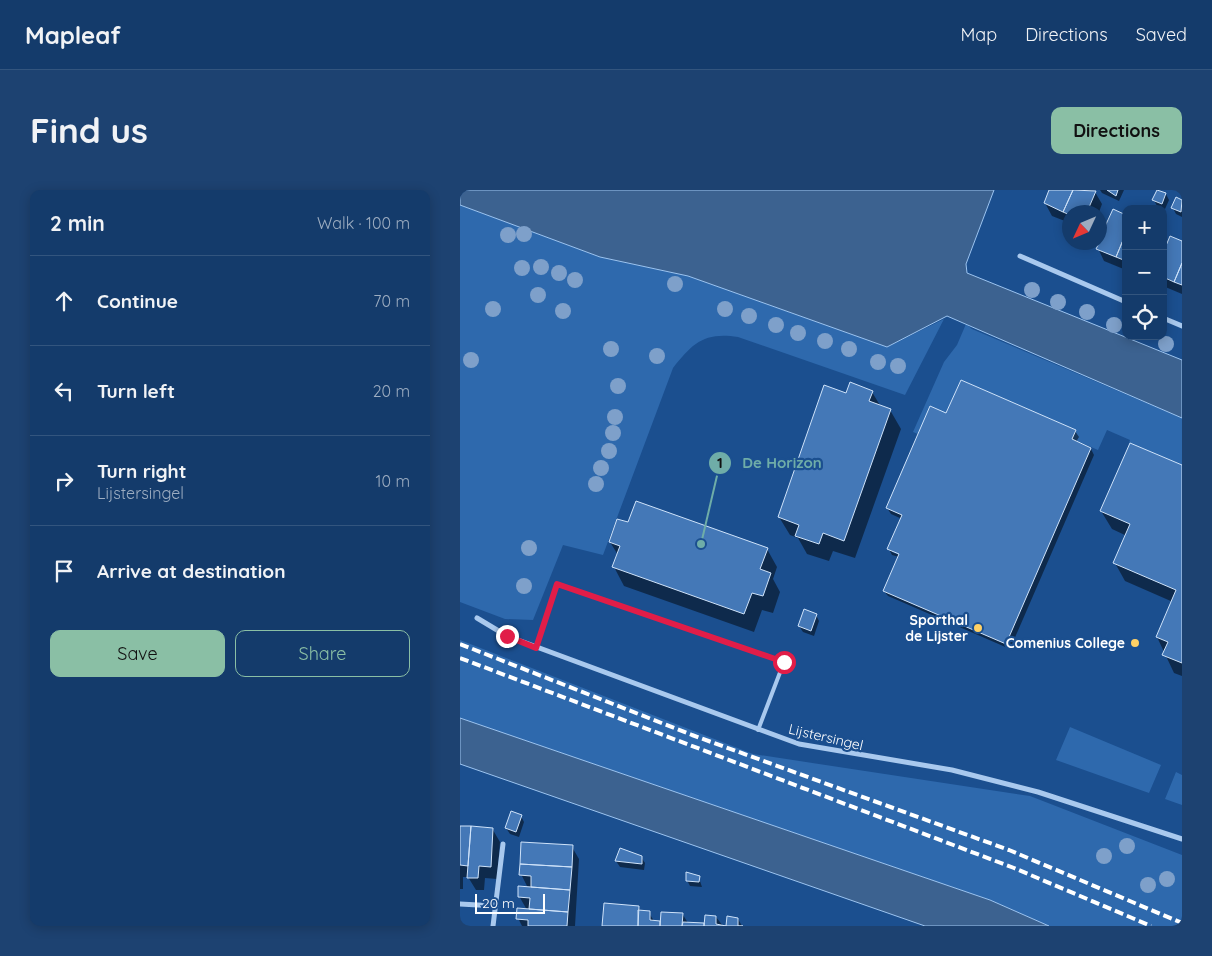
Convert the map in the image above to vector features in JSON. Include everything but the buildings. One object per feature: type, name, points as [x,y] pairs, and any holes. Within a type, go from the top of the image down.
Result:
[{"type":"street","points":[[1020,256],[1122,300]]},
{"type":"street","points":[[1167,320],[1182,326]]},
{"type":"street","name":"Lijstersingel","points":[[477,618],[507,636],[536,648],[799,744],[952,770],[1038,792],[1182,839]]},
{"type":"street","points":[[493,926],[503,844]]},
{"type":"street","points":[[460,904],[496,906]]},
{"type":"lane","points":[[536,648],[557,584],[784,662],[758,730]]},
{"type":"shaded area","points":[[460,190],[994,190],[966,264],[967,273],[1122,336],[1122,340],[1133,340],[1182,360],[1182,418],[947,316],[887,347],[688,276],[600,257],[460,205]]},
{"type":"shaded area","points":[[460,205],[600,257],[688,276],[887,347],[944,319],[905,395],[738,337],[716,336],[700,341],[673,368],[603,555],[563,545],[533,620],[505,619],[460,602]]},
{"type":"shaded area","points":[[966,324],[972,329],[1182,418],[1182,465],[1129,443],[1130,440],[1107,430],[1098,450],[1072,439],[1076,430],[961,380],[946,413],[918,434],[913,432],[944,362],[957,345]]},
{"type":"shaded area","points":[[460,640],[753,754],[1030,796],[1182,855],[1182,926],[1049,926],[990,900],[460,718]]},
{"type":"shaded area","points":[[460,718],[990,900],[1049,926],[925,926],[460,764]]},
{"type":"shaded area","points":[[1070,727],[1161,765],[1149,793],[1056,760]]},
{"type":"shaded area","points":[[1176,772],[1182,775],[1182,805],[1165,799]]},
{"type":"railway","points":[[460,644],[692,735],[1009,850],[1182,923]]},
{"type":"railway","points":[[460,658],[1014,868],[1151,926]]},
{"type":"place","name":"De Horizon","points":[[701,544]]},
{"type":"place","name":"Sporthal de Lijster","points":[[978,628]]},
{"type":"place","name":"Comenius College","points":[[1135,643]]},
{"type":"route","points":[[507,636],[536,648],[557,584],[784,662]]}]
